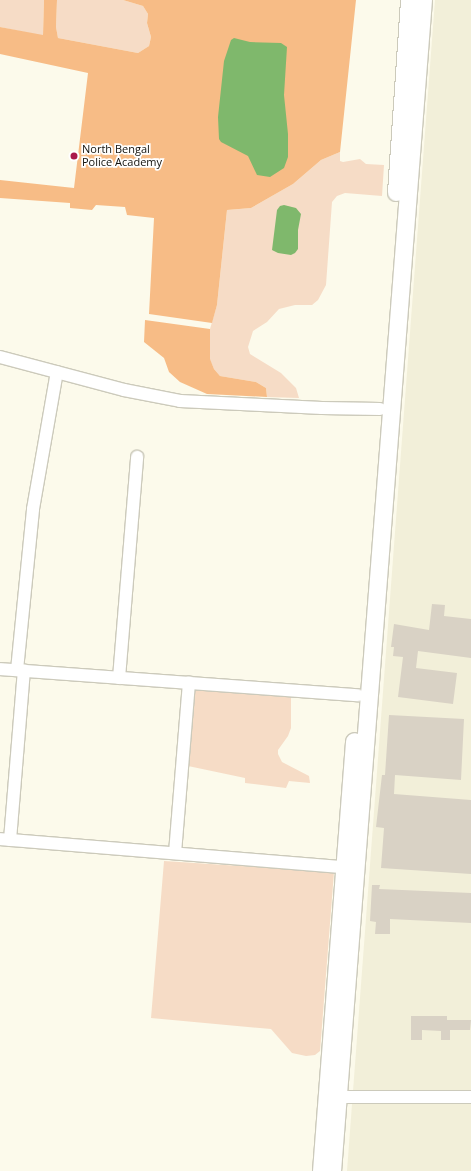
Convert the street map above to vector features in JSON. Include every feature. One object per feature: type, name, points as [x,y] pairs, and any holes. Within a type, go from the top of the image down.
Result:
[{"type":"street","points":[[351,867],[358,695],[409,0]]},
{"type":"street","points":[[332,1171],[333,1097],[423,0]]},
{"type":"street","points":[[0,357],[124,390],[180,401],[314,408],[380,409]]},
{"type":"street","points":[[57,372],[33,509],[21,671],[5,840],[351,867]]},
{"type":"street","points":[[119,678],[137,457]]},
{"type":"street","points":[[0,669],[358,695]]},
{"type":"street","points":[[175,853],[189,683]]},
{"type":"street","points":[[333,1097],[471,1097]]},
{"type":"street","points":[[320,1171],[333,1097]]},
{"type":"shaded area","points":[[0,0],[44,0],[43,36],[0,27]]},
{"type":"shaded area","points":[[44,0],[57,0],[56,27],[58,38],[138,53],[149,46],[151,37],[147,23],[148,14],[143,6],[123,0],[356,0],[340,152],[321,160],[293,184],[251,208],[227,210],[217,305],[212,323],[149,314],[154,218],[127,215],[125,207],[96,205],[92,210],[70,208],[70,203],[0,198],[0,180],[74,188],[88,73],[0,54],[0,27],[43,35]]},
{"type":"shaded area","points":[[57,0],[123,0],[143,6],[148,14],[147,23],[151,37],[149,46],[138,53],[58,38],[56,27]]},
{"type":"shaded area","points":[[435,0],[471,0],[471,1171],[347,1171]]},
{"type":"shaded area","points":[[234,38],[250,42],[281,43],[287,47],[284,95],[288,134],[288,157],[284,168],[270,177],[257,175],[248,156],[221,142],[219,139],[218,117],[224,61],[231,40]]},
{"type":"shaded area","points":[[340,152],[340,161],[343,162],[360,159],[366,164],[384,165],[382,196],[345,193],[337,196],[332,202],[326,285],[318,300],[312,305],[295,305],[279,309],[267,322],[253,331],[248,347],[250,354],[281,373],[296,388],[299,398],[267,397],[266,388],[256,382],[220,376],[214,369],[210,360],[210,329],[217,305],[227,210],[251,208],[293,184],[321,160]]},
{"type":"shaded area","points":[[284,205],[296,208],[301,214],[298,230],[298,249],[291,255],[278,253],[272,250],[277,210],[280,206]]},
{"type":"shaded area","points":[[145,320],[210,329],[210,359],[214,369],[220,376],[256,382],[266,388],[267,397],[207,394],[180,382],[169,372],[164,358],[144,342]]},
{"type":"shaded area","points":[[195,688],[291,695],[291,728],[288,736],[278,750],[278,754],[282,762],[309,776],[310,783],[289,781],[286,788],[245,783],[245,778],[188,766]]},
{"type":"shaded area","points":[[164,861],[334,872],[320,1051],[315,1055],[306,1056],[292,1053],[271,1029],[151,1018]]},
{"type":"building","points":[[432,604],[445,605],[444,616],[471,619],[471,658],[418,651],[416,668],[457,673],[453,704],[398,697],[403,657],[393,656],[394,647],[391,647],[394,624],[429,630]]},
{"type":"building","points":[[389,715],[464,719],[461,780],[395,775],[394,794],[471,800],[471,874],[381,868],[384,828],[376,827],[382,775],[385,775]]},
{"type":"building","points":[[372,885],[380,885],[379,889],[471,893],[471,923],[390,919],[390,934],[375,934],[376,922],[370,921]]},
{"type":"building","points":[[411,1016],[447,1016],[447,1020],[471,1020],[470,1030],[450,1030],[450,1040],[441,1040],[441,1031],[422,1030],[422,1040],[411,1040]]},
{"type":"place","name":"North Bengal Police Academy","points":[[74,156]]}]
